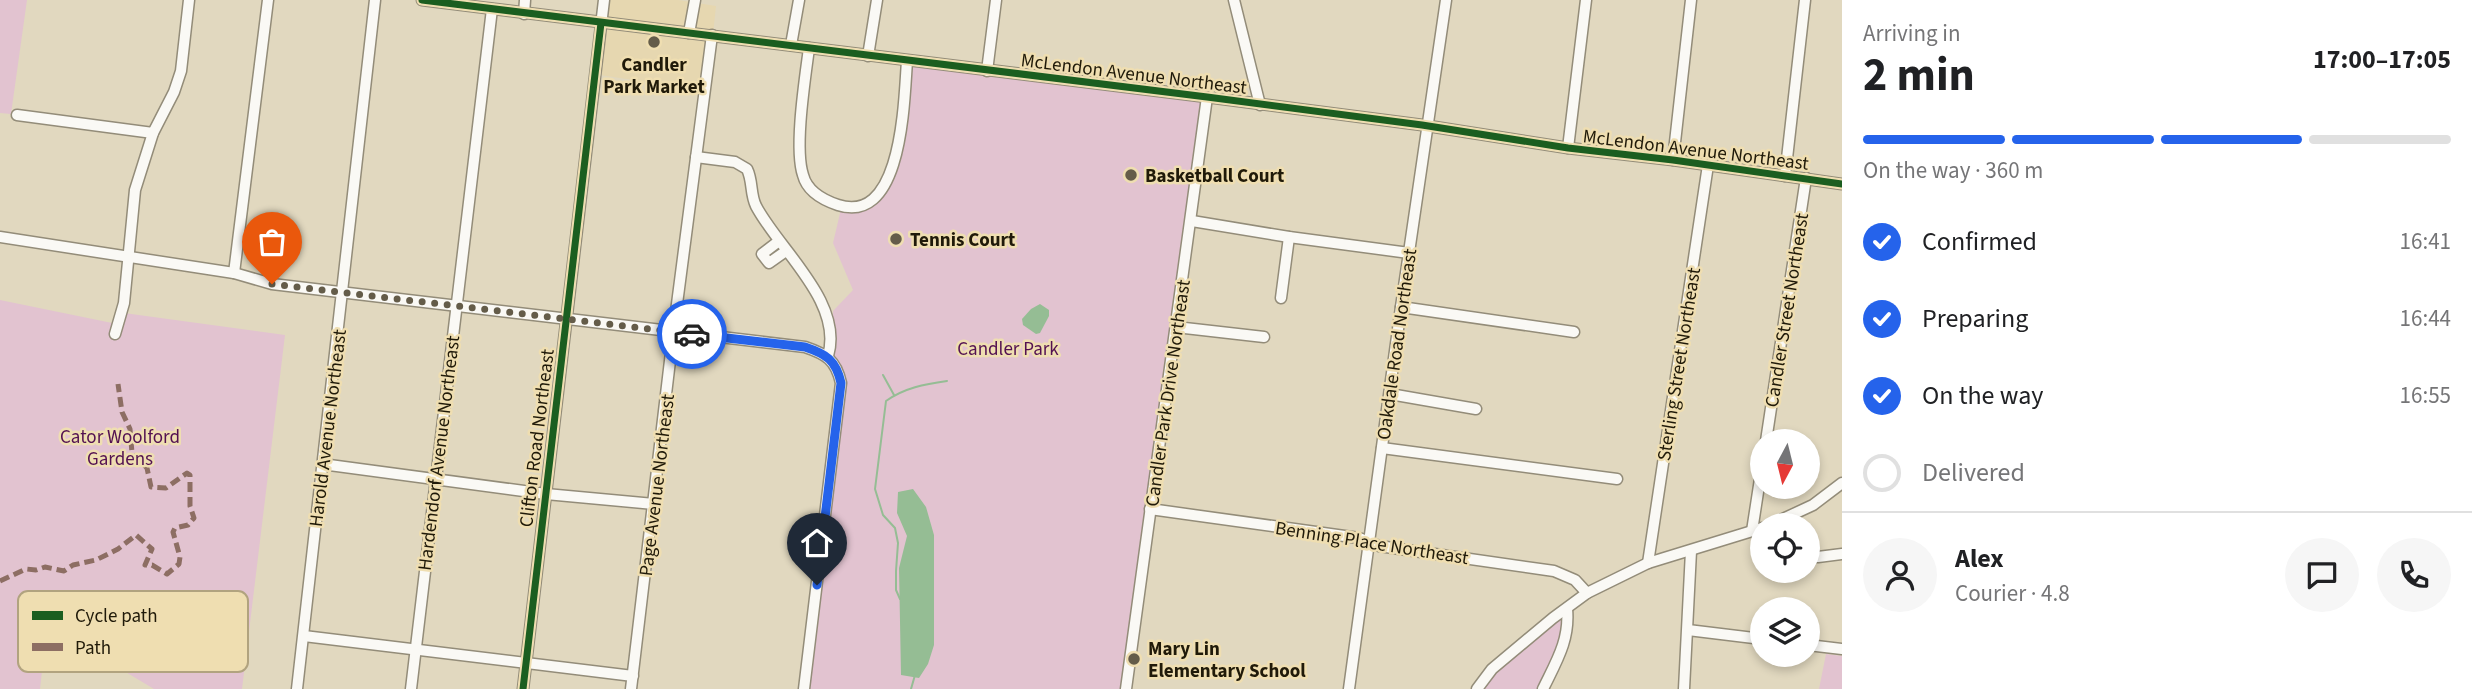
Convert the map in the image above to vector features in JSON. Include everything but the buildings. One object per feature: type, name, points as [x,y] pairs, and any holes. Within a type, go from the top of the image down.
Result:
[{"type":"street","points":[[115,334],[124,303],[135,190],[153,132],[174,92],[181,71],[189,0]]},
{"type":"street","points":[[234,273],[268,0]]},
{"type":"street","name":"Harold Avenue Northeast","points":[[297,689],[375,0]]},
{"type":"street","name":"McLendon Avenue Northeast","points":[[422,0],[1207,97],[1842,184]]},
{"type":"street","points":[[524,14],[525,0]]},
{"type":"street","name":"Clifton Road Northeast","points":[[523,689],[604,0]]},
{"type":"street","points":[[689,33],[695,0]]},
{"type":"street","points":[[791,45],[799,0]]},
{"type":"street","points":[[868,56],[877,0]]},
{"type":"street","points":[[987,71],[996,0]]},
{"type":"street","points":[[1234,0],[1260,105]]},
{"type":"street","name":"Oakdale Road Northeast","points":[[1349,689],[1446,0]]},
{"type":"street","points":[[1568,148],[1586,0]]},
{"type":"street","points":[[1673,160],[1691,0]]},
{"type":"street","points":[[1785,176],[1805,0]]},
{"type":"street","name":"Hardendorf Avenue Northeast","points":[[411,689],[492,9]]},
{"type":"street","name":"Page Avenue Northeast","points":[[631,689],[673,332],[712,35]]},
{"type":"street","points":[[809,48],[799,156],[803,176],[818,196],[844,207],[856,206],[870,200],[882,190],[891,173],[897,155],[907,61]]},
{"type":"street","name":"Candler Park Drive Northeast","points":[[1126,689],[1207,97]]},
{"type":"street","points":[[17,115],[153,132]]},
{"type":"street","points":[[696,157],[735,162],[745,166],[749,172],[755,205],[826,310],[831,360],[841,383],[804,689]]},
{"type":"street","name":"Sterling Street Northeast","points":[[1648,563],[1709,165]]},
{"type":"street","name":"Candler Street Northeast","points":[[1768,429],[1806,178]]},
{"type":"street","points":[[1192,221],[1409,253]]},
{"type":"street","points":[[0,237],[234,273],[272,284],[805,347],[831,360]]},
{"type":"street","points":[[1281,298],[1289,237]]},
{"type":"street","points":[[779,241],[762,254],[769,263],[786,251]]},
{"type":"street","points":[[1401,307],[1574,332]]},
{"type":"street","points":[[1176,327],[1264,337]]},
{"type":"street","points":[[1390,394],[1476,409]]},
{"type":"street","points":[[1382,448],[1617,479]]},
{"type":"street","points":[[322,464],[546,494],[654,504]]},
{"type":"street","points":[[1800,513],[1842,483]]},
{"type":"street","name":"Benning Place Northeast","points":[[1150,509],[1359,538],[1379,546],[1554,571],[1575,580],[1587,593]]},
{"type":"street","points":[[1477,689],[1492,669],[1587,593],[1648,563],[1750,531]]},
{"type":"street","points":[[1684,689],[1691,551]]},
{"type":"street","points":[[1820,558],[1842,554]]},
{"type":"street","points":[[1542,689],[1566,641],[1567,609]]},
{"type":"street","points":[[1688,630],[1750,638]]},
{"type":"street","points":[[304,636],[633,676]]},
{"type":"street","points":[[1820,646],[1842,649]]},
{"type":"shaded area","points":[[607,0],[678,0],[716,6],[707,91],[600,75]]},
{"type":"shaded area","points":[[1040,304],[1049,310],[1049,316],[1040,333],[1036,334],[1023,325],[1022,319]]},
{"type":"shaded area","points":[[913,489],[926,507],[934,535],[934,645],[928,664],[919,678],[901,675],[899,568],[907,536],[897,513],[898,492]]},
{"type":"green space","points":[[0,0],[27,0],[11,114],[0,113]]},
{"type":"green space","name":"Candler Park","points":[[908,64],[1209,100],[1129,689],[805,689],[843,382],[832,354],[833,311],[853,290],[833,243],[841,209],[885,191]]},
{"type":"green space","name":"Cator Woolford Gardens","points":[[0,300],[122,325],[124,313],[285,335],[248,640],[248,591],[18,591],[18,672],[42,672],[40,689],[0,689]]},
{"type":"green space","points":[[1561,618],[1565,621],[1562,639],[1537,689],[1482,689],[1508,660]]},
{"type":"green space","points":[[1826,654],[1842,656],[1842,689],[1819,689]]},
{"type":"green space","name":"Cator Woolford Gardens","points":[[126,672],[244,672],[242,689],[154,689]]},
{"type":"waterway","points":[[883,375],[894,395]]},
{"type":"waterway","points":[[900,599],[896,590],[898,543],[895,528],[883,515],[875,489],[886,401],[915,387],[947,381]]},
{"type":"waterway","points":[[911,689],[915,675]]},
{"type":"marked path","points":[[0,581],[26,569],[45,567],[64,571],[73,565],[96,560],[118,549],[136,535],[152,549],[145,565],[152,565],[167,574],[179,564],[180,557],[173,532],[175,528],[188,525],[194,518],[190,506],[190,475],[187,473],[166,488],[151,487],[147,468],[132,453],[130,429],[122,412],[118,384]]},
{"type":"cycle path","points":[[422,0],[1207,97],[1842,184]]},
{"type":"cycle path","points":[[523,689],[601,23]]},
{"type":"way so far","points":[[272,284],[692,334]]},
{"type":"place","name":"Candler Park Market","points":[[654,42]]},
{"type":"place","name":"Basketball Court","points":[[1131,175]]},
{"type":"place","name":"Tennis Court","points":[[896,239]]},
{"type":"place","name":"Mary Lin Elementary School","points":[[1134,659]]},
{"type":"route","points":[[692,334],[805,347],[828,356],[839,373],[841,383],[817,585]]}]
